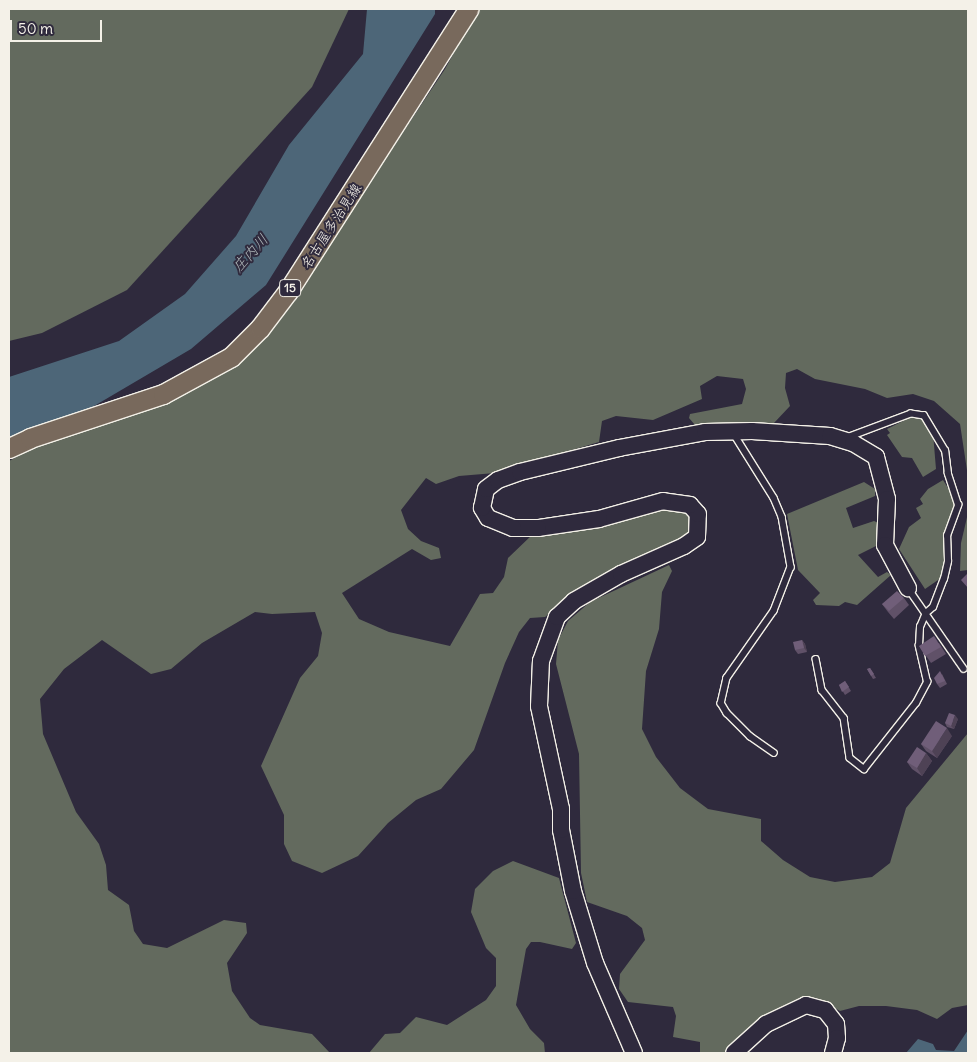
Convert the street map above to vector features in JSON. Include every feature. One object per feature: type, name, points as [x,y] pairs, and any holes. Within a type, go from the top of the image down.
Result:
[{"type":"main road","name":"名古屋多治見線","points":[[9,448],[30,438],[163,394],[231,357],[260,328],[288,292],[468,9]]},
{"type":"street","points":[[634,1053],[595,963],[573,891],[561,830],[561,809],[539,706],[541,660],[556,617],[574,600],[621,574],[684,546],[697,537],[698,514],[690,505],[663,502],[599,519],[538,528],[513,528],[488,518],[482,508],[486,489],[498,480],[520,472],[619,448],[705,432],[732,430],[806,433],[843,440],[876,458],[887,499],[885,545],[908,588]]},
{"type":"street","points":[[734,1053],[766,1024],[806,1005],[825,1010],[836,1024],[837,1038],[833,1053]]},
{"type":"lane","points":[[816,659],[822,690],[844,718],[850,758],[864,769],[923,692],[926,673],[919,638],[926,614],[933,607],[944,579],[948,561],[947,536],[958,505],[939,437],[924,416],[911,414],[870,427],[843,440]]},
{"type":"lane","points":[[732,430],[741,450],[774,498],[782,517],[790,567],[774,611],[727,678],[721,703],[726,713],[750,736],[774,753]]},
{"type":"lane","points":[[908,588],[964,669]]},
{"type":"shaded area","points":[[9,9],[349,9],[312,87],[127,290],[42,333],[9,341]]},
{"type":"shaded area","points":[[478,9],[968,9],[968,477],[960,424],[934,401],[913,394],[887,398],[865,389],[815,379],[797,369],[786,373],[785,388],[790,406],[774,423],[695,425],[689,418],[690,414],[742,404],[746,389],[743,379],[717,376],[700,386],[702,399],[653,420],[616,416],[602,421],[599,442],[495,473],[459,476],[436,484],[426,478],[401,510],[408,529],[421,541],[439,548],[441,558],[431,560],[412,549],[342,593],[359,619],[389,632],[450,646],[480,594],[493,593],[504,577],[508,558],[533,534],[663,507],[680,508],[691,517],[692,528],[688,535],[572,595],[545,617],[530,618],[519,632],[505,663],[474,750],[441,789],[416,800],[388,823],[358,856],[322,873],[292,861],[284,844],[284,815],[261,766],[300,678],[318,656],[322,633],[315,612],[272,614],[255,612],[202,643],[171,669],[151,674],[102,640],[64,669],[40,699],[43,734],[76,812],[99,844],[106,865],[108,890],[129,905],[134,931],[143,944],[167,948],[224,920],[246,923],[247,933],[227,963],[232,991],[250,1018],[260,1025],[312,1034],[330,1053],[9,1053],[9,461],[41,444],[227,372],[280,317],[445,69]]},
{"type":"shaded area","points":[[913,416],[922,419],[933,433],[936,469],[923,477],[912,458],[902,457],[887,435],[890,433],[887,429]]},
{"type":"shaded area","points":[[943,480],[955,499],[954,508],[944,536],[945,561],[941,578],[925,589],[899,549],[909,527],[921,518],[916,508],[923,504],[920,499],[928,489]]},
{"type":"shaded area","points":[[864,482],[875,489],[875,496],[846,508],[853,528],[874,521],[881,524],[880,544],[858,555],[878,577],[887,572],[891,575],[857,605],[845,602],[839,606],[816,605],[813,600],[820,593],[798,570],[787,514]]},
{"type":"shaded area","points":[[968,513],[968,570],[960,571],[961,543]]},
{"type":"shaded area","points":[[669,565],[672,571],[662,592],[659,629],[646,671],[642,729],[656,757],[680,788],[708,809],[761,819],[761,841],[783,860],[810,877],[835,882],[872,877],[890,863],[906,808],[968,733],[968,1005],[952,1008],[937,1019],[917,1010],[886,1006],[859,1006],[840,1011],[817,998],[802,997],[775,1010],[726,1053],[700,1053],[700,1042],[673,1037],[676,1016],[673,1007],[628,1002],[619,989],[620,974],[645,940],[642,928],[627,916],[587,902],[581,873],[579,754],[556,664],[558,640],[568,621],[590,602]]},
{"type":"shaded area","points":[[513,861],[559,878],[576,943],[572,949],[540,942],[531,942],[526,949],[516,1005],[530,1029],[544,1043],[545,1053],[369,1053],[385,1034],[400,1033],[416,1017],[447,1025],[486,1000],[496,986],[496,958],[486,948],[471,912],[475,889],[493,871]]},
{"type":"water","name":"庄内川","points":[[367,9],[435,9],[435,14],[266,285],[191,349],[89,409],[9,440],[9,377],[119,341],[185,294],[236,236],[289,145],[363,54]]},
{"type":"water","points":[[968,1030],[968,1053],[906,1053],[918,1039],[933,1044],[936,1050],[954,1051]]},
{"type":"building","points":[[968,573],[968,588],[961,580]]},
{"type":"building","points":[[897,591],[904,598],[889,611],[882,604]]},
{"type":"building","points":[[934,636],[941,647],[925,656],[919,646]]},
{"type":"building","points":[[802,640],[804,648],[795,650],[793,642]]},
{"type":"building","points":[[870,668],[874,674],[871,676],[867,669]]},
{"type":"building","points":[[940,671],[945,681],[937,684],[934,678]]},
{"type":"building","points":[[845,681],[849,687],[842,692],[839,685]]},
{"type":"building","points":[[949,713],[955,715],[951,726],[945,723]]},
{"type":"building","points":[[936,721],[947,728],[932,751],[921,744]]},
{"type":"building","points":[[917,747],[926,753],[917,768],[907,762]]}]
